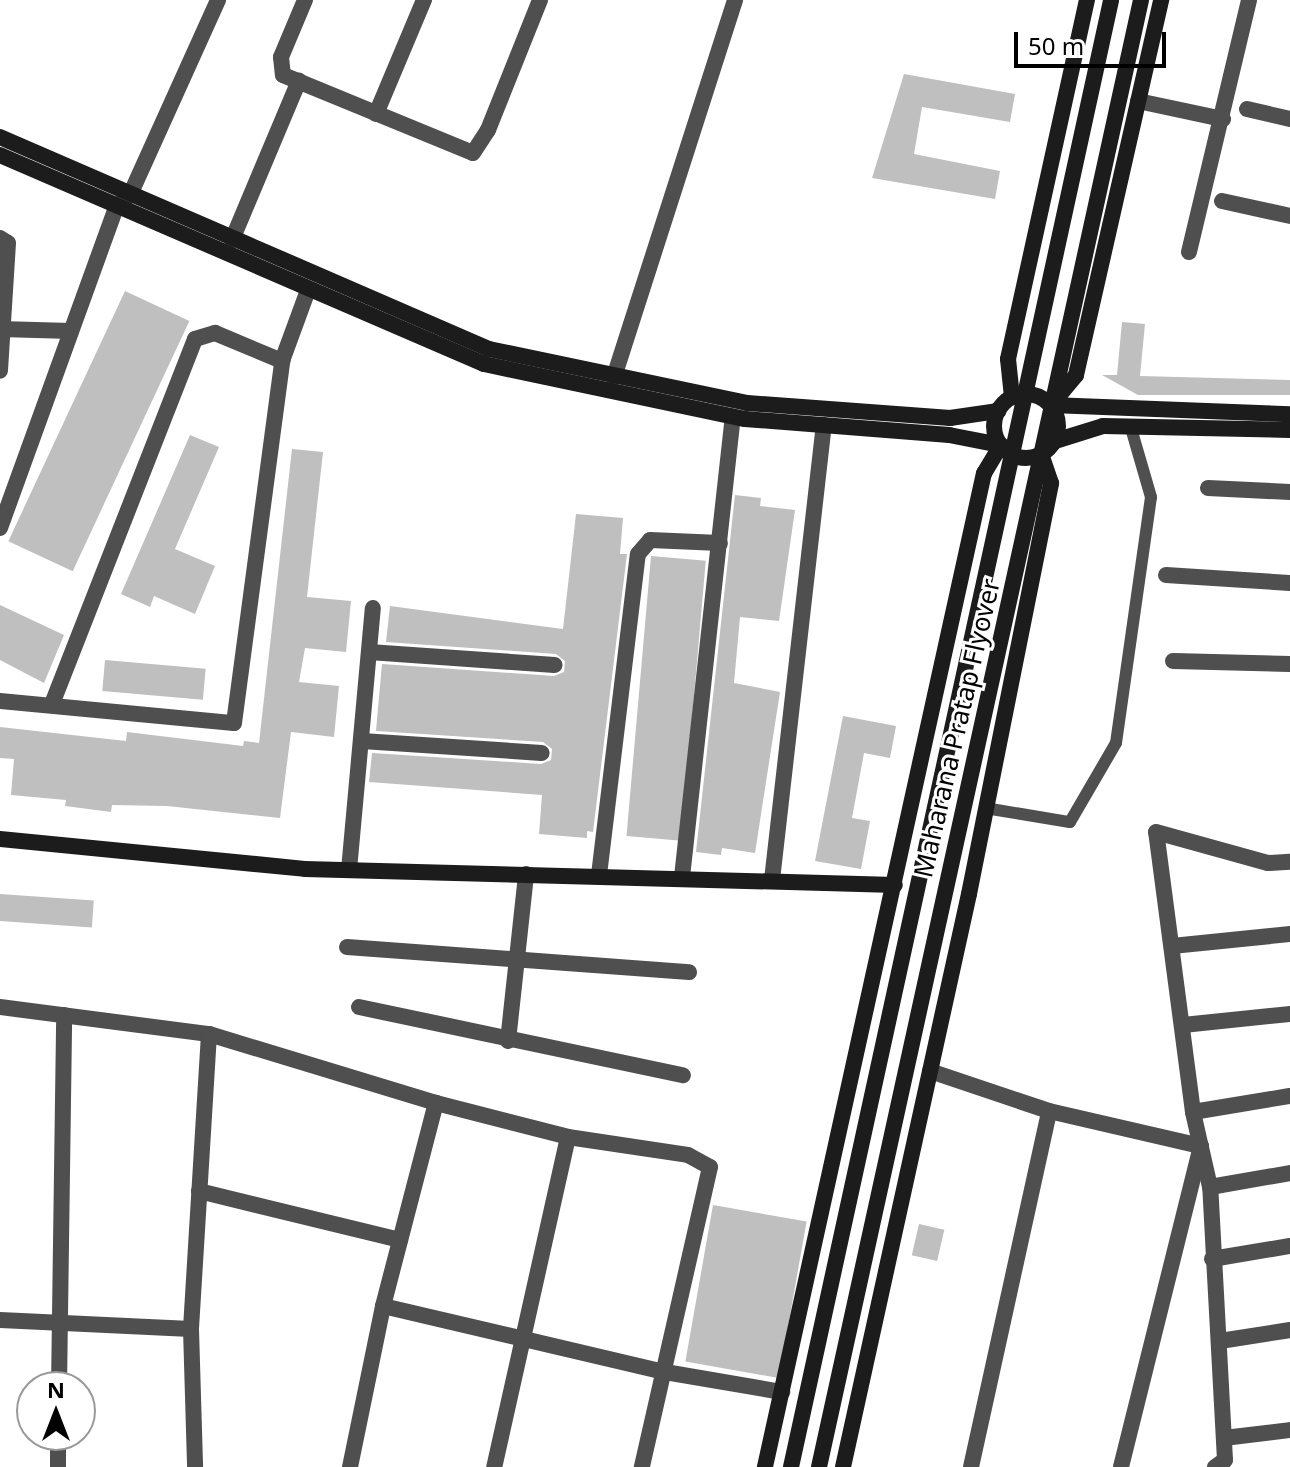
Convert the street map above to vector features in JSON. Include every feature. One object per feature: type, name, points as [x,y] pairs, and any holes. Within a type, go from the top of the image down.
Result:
[{"type":"street","points":[[0,528],[116,207],[130,195],[218,0]]},
{"type":"street","points":[[305,0],[279,67],[299,81],[473,153],[488,130],[540,0]]},
{"type":"street","points":[[376,114],[424,0]]},
{"type":"street","points":[[614,377],[735,0]]},
{"type":"street","points":[[1012,397],[1008,359],[1087,0]]},
{"type":"street","name":"Maharana Pratap Flyover","points":[[791,1467],[1111,0]]},
{"type":"street","name":"Maharana Pratap Flyover","points":[[819,1467],[1141,0]]},
{"type":"street","points":[[1051,405],[1076,375],[1161,0]]},
{"type":"street","points":[[1189,252],[1249,0]]},
{"type":"street","points":[[232,240],[299,81]]},
{"type":"street","points":[[1138,101],[1223,119]]},
{"type":"street","points":[[1247,109],[1290,119]]},
{"type":"street","points":[[0,137],[489,349],[747,403],[950,418],[998,411]]},
{"type":"street","points":[[0,155],[484,364],[733,417],[949,435],[1001,445],[1019,457],[1041,454],[1055,441],[1103,426],[1290,430]]},
{"type":"street","points":[[1222,201],[1290,216]]},
{"type":"street","points":[[0,238],[8,243],[0,371]]},
{"type":"street","points":[[0,701],[234,723],[282,361],[308,290]]},
{"type":"street","points":[[1,329],[71,331]]},
{"type":"street","points":[[52,704],[195,339],[215,333],[282,361]]},
{"type":"street","points":[[1001,445],[994,429],[998,411],[1012,397],[1037,395],[1051,405],[1059,423],[1055,441]]},
{"type":"street","points":[[1051,405],[1290,414]]},
{"type":"street","points":[[682,877],[733,417]]},
{"type":"street","points":[[772,880],[824,425]]},
{"type":"street","points":[[765,1467],[984,473],[1001,445]]},
{"type":"street","points":[[843,1467],[930,1071],[1051,483],[1041,454]]},
{"type":"street","points":[[1208,488],[1290,492]]},
{"type":"street","points":[[599,875],[638,554],[650,540],[720,543]]},
{"type":"street","points":[[1166,575],[1290,583]]},
{"type":"street","points":[[349,870],[373,608]]},
{"type":"street","points":[[369,652],[555,665]]},
{"type":"street","points":[[1173,661],[1290,664]]},
{"type":"street","points":[[362,741],[542,753]]},
{"type":"street","points":[[1215,1467],[1225,1460],[1210,1187],[1193,1112],[1156,832],[1268,863],[1290,862]]},
{"type":"street","points":[[0,839],[349,870],[895,885]]},
{"type":"street","points":[[508,1041],[526,874]]},
{"type":"street","points":[[1172,946],[1290,934]]},
{"type":"street","points":[[347,947],[689,972]]},
{"type":"street","points":[[0,1007],[209,1034],[436,1103],[568,1137],[688,1155],[710,1167],[642,1467]]},
{"type":"street","points":[[359,1007],[508,1041],[683,1075]]},
{"type":"street","points":[[1183,1025],[1290,1014]]},
{"type":"street","points":[[59,1371],[64,1015]]},
{"type":"street","points":[[195,1467],[191,1329],[209,1034]]},
{"type":"street","points":[[930,1071],[1049,1111],[1201,1146]]},
{"type":"street","points":[[1193,1112],[1290,1096]]},
{"type":"street","points":[[350,1467],[383,1306],[436,1103]]},
{"type":"street","points":[[971,1467],[1049,1111]]},
{"type":"street","points":[[494,1467],[568,1137]]},
{"type":"street","points":[[1121,1467],[1201,1146]]},
{"type":"street","points":[[1210,1187],[1290,1173]]},
{"type":"street","points":[[199,1191],[400,1240]]},
{"type":"street","points":[[1212,1259],[1290,1246]]},
{"type":"street","points":[[383,1306],[665,1372],[782,1392]]},
{"type":"street","points":[[0,1320],[191,1329]]},
{"type":"street","points":[[1220,1341],[1290,1330]]},
{"type":"street","points":[[1224,1438],[1290,1430]]},
{"type":"lane","points":[[985,808],[1070,822],[1116,743],[1151,497],[1131,428]]},
{"type":"building","points":[[904,74],[1015,94],[1010,122],[922,107],[914,154],[1000,171],[995,199],[872,178]]},
{"type":"building","points":[[125,291],[189,321],[73,571],[8,541]]},
{"type":"building","points":[[1122,322],[1145,324],[1140,376],[1290,380],[1290,395],[1138,395],[1102,375],[1117,375]]},
{"type":"building","points":[[190,435],[219,447],[175,549],[215,566],[195,614],[154,596],[150,607],[121,594]]},
{"type":"building","points":[[292,449],[323,452],[307,597],[351,601],[346,652],[305,648],[299,682],[339,686],[334,737],[291,732],[280,818],[167,806],[112,805],[111,812],[65,806],[66,800],[11,795],[14,759],[0,758],[0,727],[126,741],[127,732],[243,746],[244,741],[259,743]]},
{"type":"building","points":[[735,495],[761,498],[760,506],[795,510],[779,621],[740,617],[734,683],[780,692],[755,853],[722,848],[721,855],[696,852]]},
{"type":"building","points":[[576,514],[623,518],[620,554],[627,554],[593,832],[587,831],[587,838],[539,834],[542,795],[369,782],[372,753],[541,764],[551,760],[552,749],[543,742],[376,731],[382,664],[554,676],[564,672],[565,661],[556,654],[386,642],[390,606],[563,629]]},
{"type":"building","points":[[651,556],[706,561],[681,841],[627,836]]},
{"type":"building","points":[[0,605],[64,635],[44,683],[0,660]]},
{"type":"building","points":[[105,660],[206,669],[203,700],[102,691]]},
{"type":"building","points":[[843,716],[896,726],[890,758],[864,753],[852,818],[870,821],[861,869],[815,861]]},
{"type":"building","points":[[0,894],[94,901],[92,927],[0,921]]},
{"type":"building","points":[[713,1205],[807,1221],[779,1378],[685,1362]]},
{"type":"building","points":[[919,1224],[944,1230],[937,1261],[912,1255]]}]
